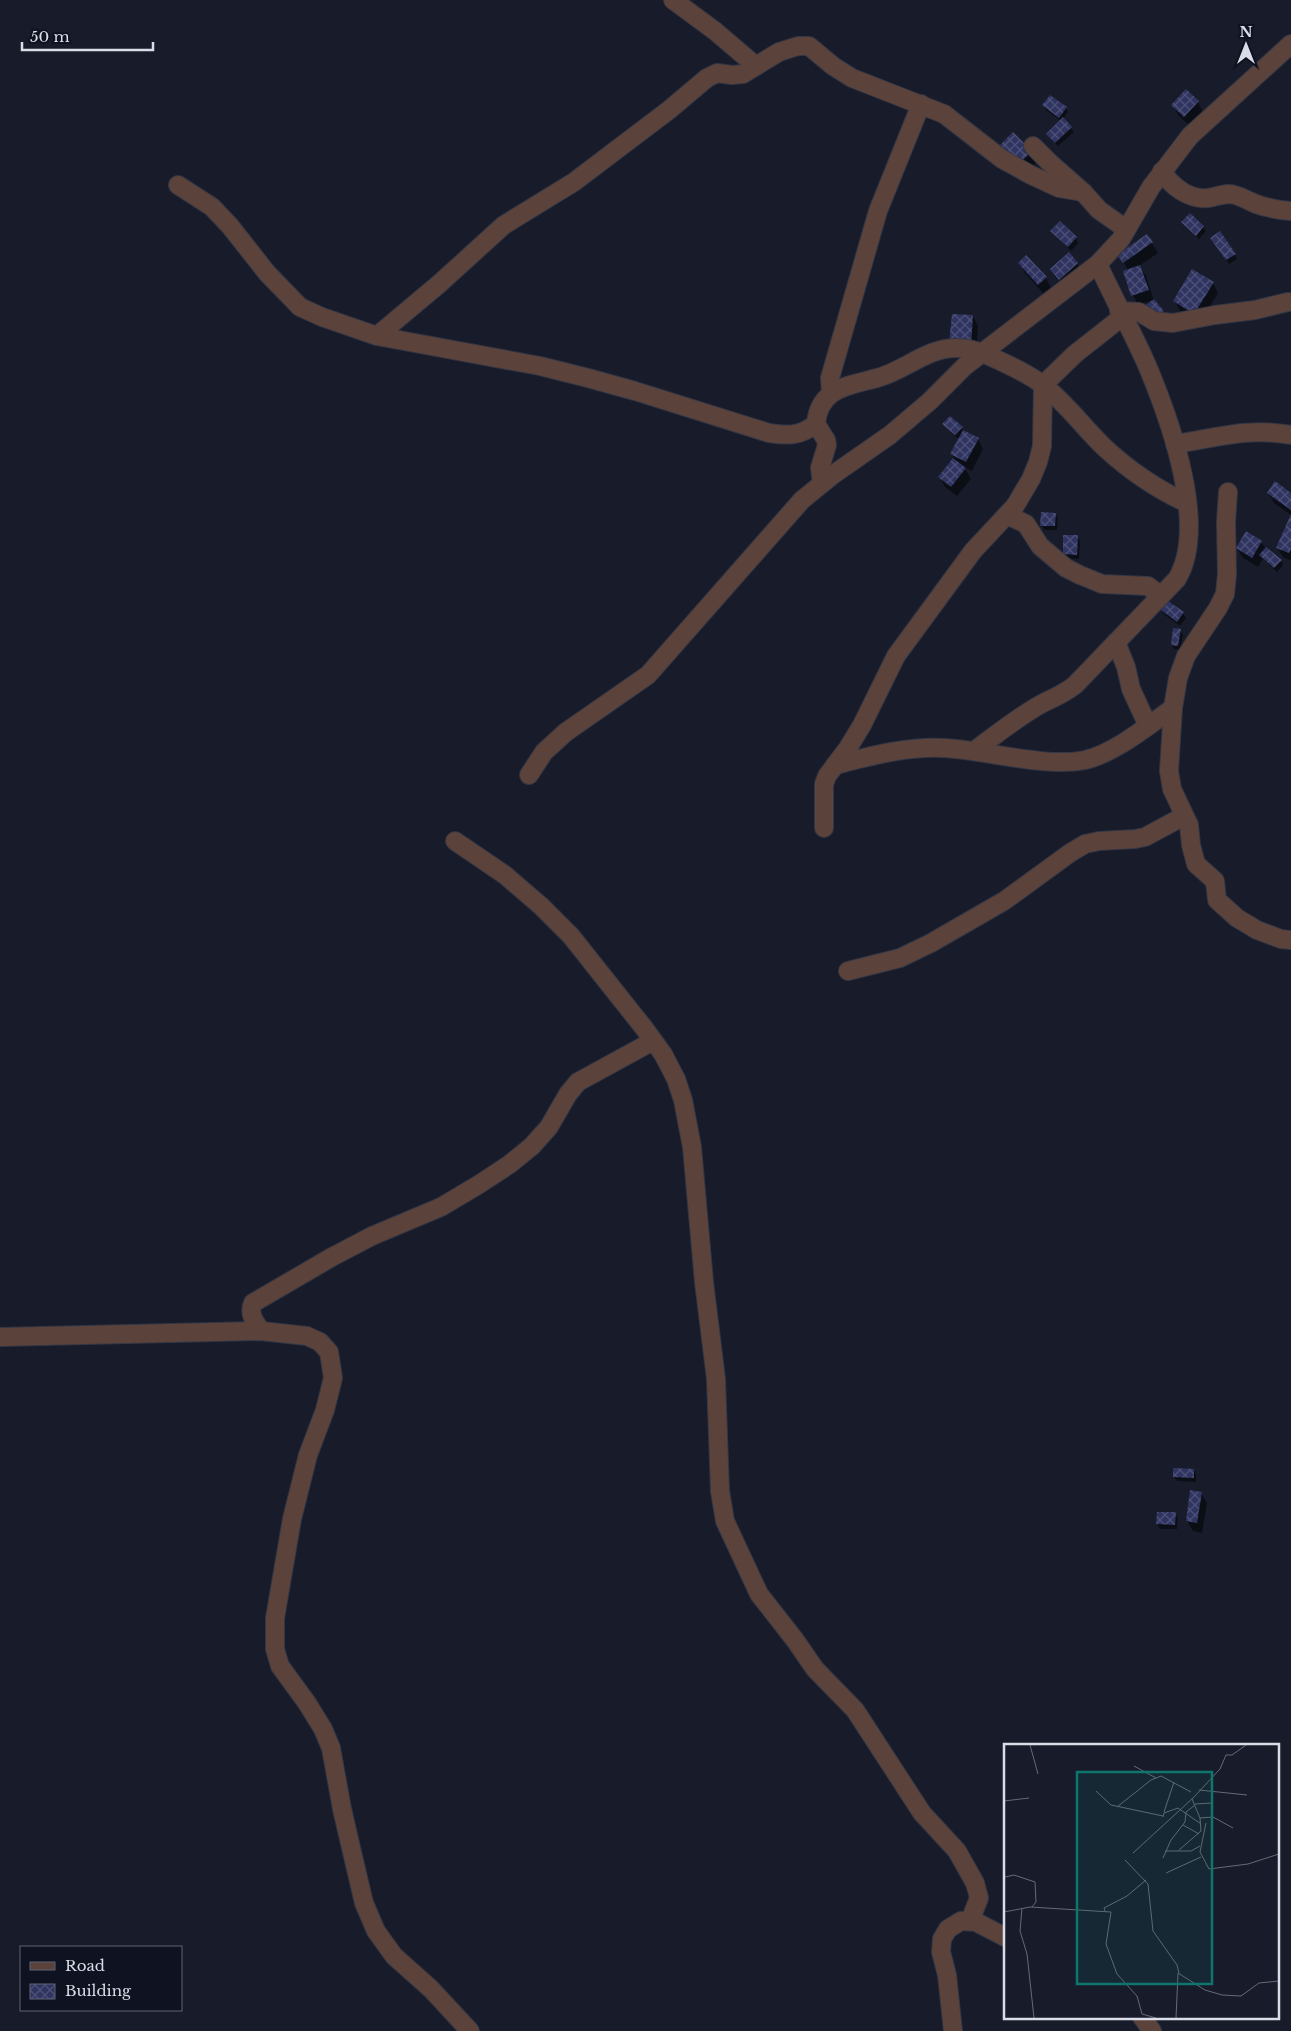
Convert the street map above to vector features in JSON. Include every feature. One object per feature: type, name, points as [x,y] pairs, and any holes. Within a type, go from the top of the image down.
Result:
[{"type":"street","points":[[673,0],[715,31],[756,66]]},
{"type":"street","points":[[530,775],[544,752],[566,732],[648,675],[718,598],[802,500],[822,483],[890,435],[930,401],[965,366],[1110,253],[1162,171],[1190,136],[1291,44]]},
{"type":"street","points":[[377,336],[432,290],[504,225],[574,182],[669,110],[707,78],[717,73],[738,75],[789,48],[806,45],[852,78],[893,96],[921,104],[944,114],[1002,159],[1031,175],[1059,188],[1083,192]]},
{"type":"street","points":[[832,393],[830,378],[878,211],[921,104]]},
{"type":"street","points":[[1034,146],[1083,192],[1099,210],[1126,229]]},
{"type":"street","points":[[1162,171],[1167,179],[1180,190],[1190,195],[1208,198],[1233,194],[1268,208],[1291,211]]},
{"type":"street","points":[[178,185],[212,207],[230,226],[267,273],[300,307],[322,317],[377,336],[540,366],[635,391],[769,433],[787,436],[807,431],[816,424],[819,408],[824,399],[832,393],[842,388],[884,376],[916,360],[945,349],[959,348],[982,353],[1012,366],[1043,385],[1126,466],[1153,486],[1187,503]]},
{"type":"street","points":[[974,751],[1045,702],[1064,693],[1161,596],[1177,579],[1184,567],[1187,553],[1187,503],[1175,444],[1164,408],[1148,369],[1098,264]]},
{"type":"street","points":[[824,828],[824,784],[862,725],[896,656],[973,552],[1007,515],[1024,493],[1038,462],[1043,428],[1043,385],[1121,314],[1139,312],[1154,321],[1172,323],[1288,302]]},
{"type":"street","points":[[816,424],[827,445],[820,468],[822,483]]},
{"type":"street","points":[[1175,444],[1245,431],[1273,431],[1291,435]]},
{"type":"street","points":[[1228,492],[1225,594],[1218,608],[1186,656],[1178,678],[1173,708],[1169,771],[1172,790],[1190,829],[1191,845],[1196,864],[1214,881],[1217,900],[1237,918],[1257,930],[1281,939],[1291,940]]},
{"type":"street","points":[[1007,515],[1026,524],[1040,546],[1066,568],[1102,584],[1148,586],[1161,596]]},
{"type":"street","points":[[1116,642],[1132,689],[1148,726]]},
{"type":"street","points":[[835,765],[917,748],[974,751],[1065,762],[1085,760],[1104,752],[1148,726],[1173,708]]},
{"type":"street","points":[[848,970],[900,958],[931,943],[1004,901],[1085,844],[1099,841],[1135,840],[1145,837],[1184,816]]},
{"type":"street","points":[[454,841],[505,876],[559,924],[596,966],[653,1040],[663,1054],[676,1079],[683,1100],[692,1147],[704,1282],[716,1379],[720,1491],[725,1521],[759,1594],[795,1640],[814,1669],[855,1710],[922,1813],[957,1851],[976,1883],[979,1898],[970,1921]]},
{"type":"street","points":[[261,1331],[250,1309],[253,1303],[372,1236],[441,1207],[510,1164],[532,1146],[549,1127],[578,1082],[653,1040]]},
{"type":"street","points":[[0,1337],[261,1331],[307,1336],[320,1342],[330,1352],[333,1369],[331,1389],[308,1455],[292,1519],[275,1618],[275,1649],[280,1666],[307,1702],[323,1729],[331,1748],[342,1810],[364,1903],[376,1931],[394,1956],[431,1989],[470,2031]]},
{"type":"street","points":[[953,2031],[947,1975],[941,1952],[942,1939],[948,1929],[961,1921],[976,1922],[1004,1936]]},
{"type":"street","points":[[1143,2018],[1152,2031]]},
{"type":"building","points":[[1186,89],[1199,101],[1184,117],[1171,105]]},
{"type":"building","points":[[1050,95],[1067,107],[1059,118],[1042,105]]},
{"type":"building","points":[[1063,117],[1072,127],[1055,143],[1046,134]]},
{"type":"building","points":[[1013,132],[1032,151],[1018,165],[999,146]]},
{"type":"building","points":[[1190,213],[1204,226],[1196,236],[1181,222]]},
{"type":"building","points":[[1060,221],[1077,237],[1068,247],[1050,231]]},
{"type":"building","points":[[1220,231],[1236,254],[1226,260],[1210,238]]},
{"type":"building","points":[[1147,234],[1153,242],[1123,263],[1117,255]]},
{"type":"building","points":[[1069,252],[1078,263],[1059,280],[1050,269]]},
{"type":"building","points":[[1026,255],[1047,277],[1038,285],[1018,263]]},
{"type":"building","points":[[1140,265],[1149,290],[1131,296],[1123,271]]},
{"type":"building","points":[[1192,269],[1214,282],[1194,314],[1173,301]]},
{"type":"building","points":[[1154,299],[1164,311],[1156,317],[1146,305]]},
{"type":"building","points":[[952,314],[973,315],[971,345],[949,343]]},
{"type":"building","points":[[950,416],[963,427],[955,435],[942,424]]},
{"type":"building","points":[[963,430],[979,438],[966,462],[950,454]]},
{"type":"building","points":[[953,458],[966,468],[951,487],[938,477]]},
{"type":"building","points":[[1275,481],[1291,493],[1291,510],[1267,493]]},
{"type":"building","points":[[1041,512],[1056,513],[1055,526],[1040,526]]},
{"type":"building","points":[[1291,514],[1291,549],[1289,553],[1276,548]]},
{"type":"building","points":[[1246,531],[1262,541],[1252,558],[1236,548]]},
{"type":"building","points":[[1063,535],[1078,535],[1077,555],[1063,554]]},
{"type":"building","points":[[1266,547],[1282,560],[1274,568],[1259,555]]},
{"type":"building","points":[[1168,601],[1184,612],[1177,622],[1161,610]]},
{"type":"building","points":[[1173,628],[1181,629],[1178,646],[1171,645]]},
{"type":"building","points":[[1173,1468],[1194,1469],[1194,1478],[1173,1477]]},
{"type":"building","points":[[1190,1490],[1202,1492],[1197,1523],[1186,1521]]},
{"type":"building","points":[[1157,1512],[1176,1512],[1175,1525],[1156,1524]]}]
